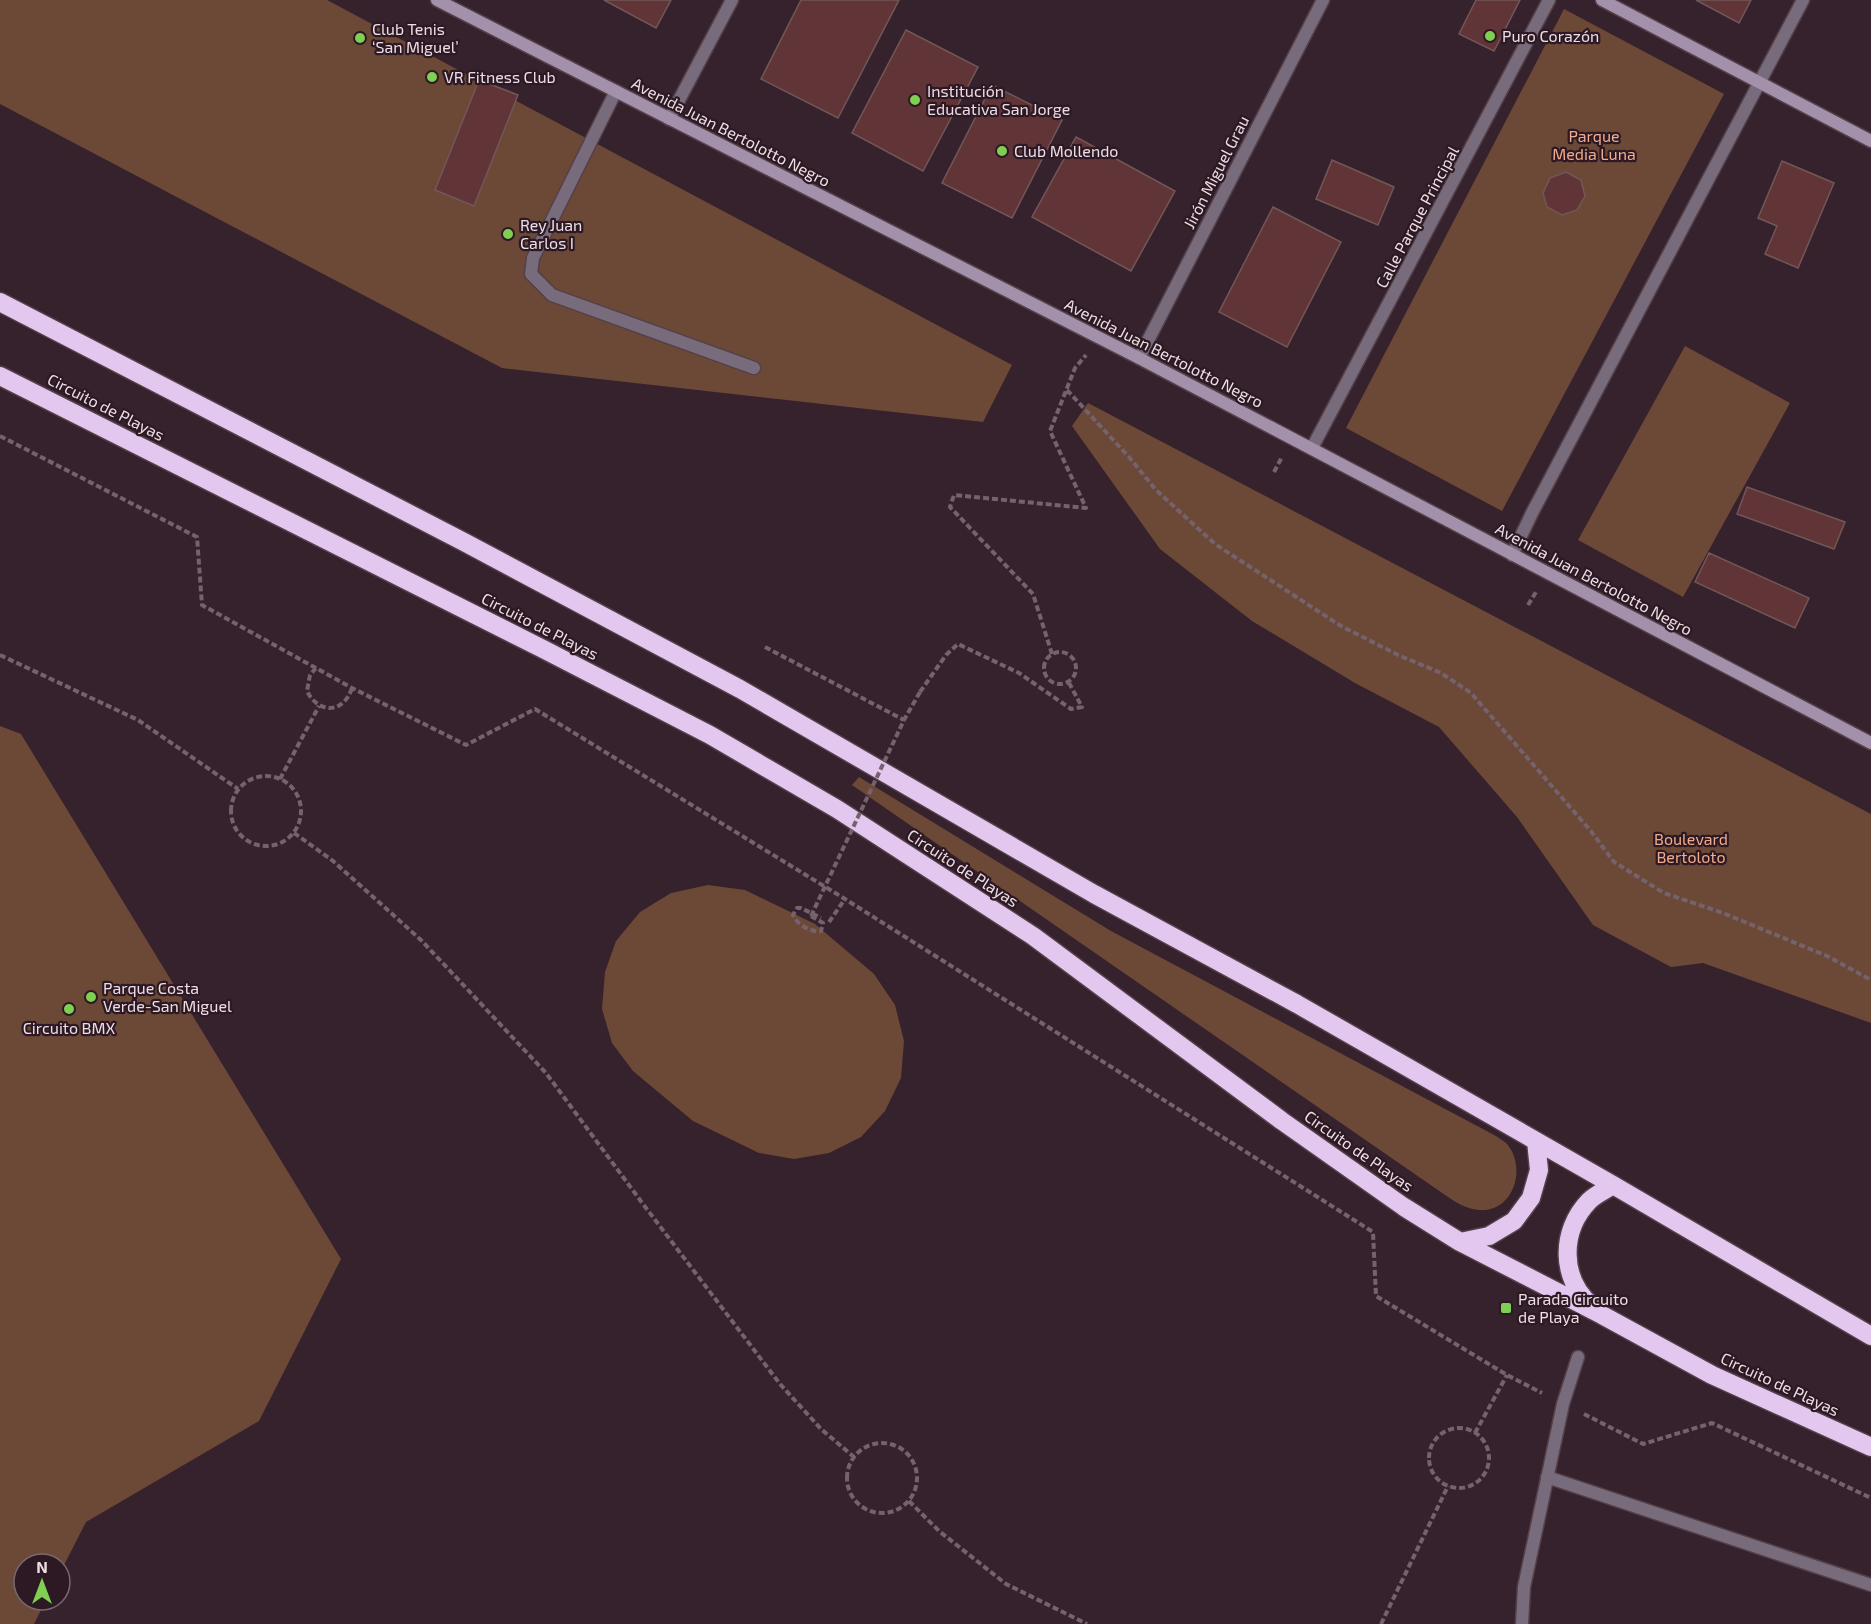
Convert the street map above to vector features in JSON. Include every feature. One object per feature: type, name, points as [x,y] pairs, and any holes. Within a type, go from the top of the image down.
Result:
[{"type":"highway","points":[[0,302],[464,542],[740,689],[1094,894],[1297,1004],[1871,1336]]},
{"type":"highway","name":"Circuito de Playas","points":[[0,376],[554,654],[710,735],[837,809],[1032,936],[1282,1121],[1404,1207],[1460,1242],[1712,1375],[1871,1447]]},
{"type":"highway","points":[[1460,1242],[1489,1236],[1514,1221],[1531,1198],[1539,1170],[1536,1141]]},
{"type":"highway","points":[[1602,1315],[1582,1298],[1569,1274],[1567,1247],[1574,1221],[1590,1199],[1613,1185]]},
{"type":"main road","name":"Avenida Juan Bertolotto Negro","points":[[437,0],[1139,358],[1871,743]]},
{"type":"main road","points":[[1602,0],[1871,141]]},
{"type":"street","points":[[669,119],[732,0]]},
{"type":"street","name":"Jirón Miguel Grau","points":[[1139,358],[1323,0]]},
{"type":"street","name":"Calle Parque Principal","points":[[1312,448],[1549,0]]},
{"type":"street","points":[[1512,555],[1803,0]]},
{"type":"street","points":[[616,92],[532,258],[531,274],[552,295],[754,368]]},
{"type":"street","points":[[1522,1624],[1524,1587],[1547,1477],[1563,1404],[1578,1357]]},
{"type":"street","points":[[1547,1477],[1871,1585]]},
{"type":"path","points":[[1052,654],[1032,594],[950,507],[954,495],[1086,508],[1050,431],[1076,368]]},
{"type":"path","points":[[1067,390],[1156,490],[1215,544],[1341,626],[1398,655],[1441,673],[1471,693],[1575,812],[1614,862],[1664,893],[1723,913],[1827,956],[1871,980]]},
{"type":"path","points":[[0,436],[197,537],[202,604],[352,688],[466,745],[535,709],[845,899],[1373,1232],[1376,1296],[1507,1375],[1643,1444],[1712,1423],[1871,1498]]},
{"type":"path","points":[[820,918],[801,908],[797,908],[793,915],[796,921],[813,931],[821,931],[823,924],[811,916],[904,720],[945,656],[958,644],[1019,673],[1071,709],[1082,707],[1068,681]]},
{"type":"path","points":[[765,647],[904,720]]},
{"type":"path","points":[[1060,652],[1074,659],[1076,668],[1074,676],[1068,681],[1060,683],[1046,676],[1044,667],[1046,659],[1052,654],[1060,652]]},
{"type":"path","points":[[0,655],[138,720],[238,789]]},
{"type":"path","points":[[316,668],[310,675],[307,691],[311,699],[319,706],[335,708],[344,704],[352,688]]},
{"type":"path","points":[[280,779],[319,706]]},
{"type":"path","points":[[262,776],[280,779],[297,794],[301,807],[300,821],[294,833],[283,842],[270,846],[256,845],[243,838],[235,828],[230,815],[232,801],[238,789],[249,780],[262,776]]},
{"type":"path","points":[[294,833],[333,861],[421,940],[546,1073],[780,1384],[820,1429],[854,1457]]},
{"type":"path","points":[[829,922],[845,899]]},
{"type":"path","points":[[1475,1433],[1507,1375]]},
{"type":"path","points":[[1456,1429],[1475,1433],[1487,1448],[1490,1457],[1488,1467],[1476,1483],[1467,1487],[1448,1486],[1439,1481],[1433,1473],[1430,1454],[1433,1444],[1447,1431],[1456,1429]]},
{"type":"path","points":[[878,1443],[892,1445],[904,1451],[917,1475],[916,1489],[909,1500],[899,1509],[885,1513],[872,1512],[860,1506],[851,1495],[846,1482],[848,1468],[854,1457],[865,1448],[878,1443]]},
{"type":"path","points":[[1381,1624],[1448,1486]]},
{"type":"path","points":[[909,1500],[939,1531],[1006,1584],[1087,1624]]},
{"type":"green space","name":"Rey Juan Carlos I","points":[[0,0],[327,0],[1012,365],[983,422],[502,368],[0,104]]},
{"type":"green space","name":"Parque Media Luna","points":[[1564,9],[1724,94],[1502,511],[1346,428]]},
{"type":"green space","points":[[1685,346],[1790,403],[1683,597],[1578,540]]},
{"type":"green space","name":"Boulevard Bertoloto","points":[[1088,403],[1871,814],[1871,1023],[1703,963],[1671,967],[1593,925],[1517,817],[1439,727],[1355,683],[1252,621],[1160,549],[1072,426]]},
{"type":"green space","name":"Parque Costa Verde-San Miguel","points":[[0,726],[21,734],[341,1259],[259,1421],[86,1522],[71,1552],[12,1552],[12,1612],[40,1612],[34,1624],[0,1624]]},
{"type":"green space","points":[[859,777],[1111,931],[1496,1136],[1507,1144],[1513,1155],[1516,1179],[1512,1191],[1496,1207],[1484,1210],[1469,1208],[1453,1200],[852,785]]},
{"type":"green space","points":[[708,885],[745,890],[815,924],[874,974],[895,1005],[904,1041],[901,1078],[885,1111],[861,1137],[829,1153],[794,1159],[759,1153],[693,1121],[633,1071],[612,1043],[602,1009],[605,972],[616,941],[640,912],[671,893]]},
{"type":"building","points":[[604,0],[671,0],[656,28]]},
{"type":"building","points":[[801,0],[899,0],[838,118],[761,79]]},
{"type":"building","points":[[1476,0],[1520,0],[1494,51],[1459,34]]},
{"type":"building","points":[[1696,0],[1751,0],[1739,23]]},
{"type":"building","name":"Institución Educativa San Jorge","points":[[906,30],[978,67],[923,171],[852,133]]},
{"type":"building","points":[[479,80],[518,95],[474,206],[435,190]]},
{"type":"building","name":"Club Mollendo","points":[[992,85],[1062,120],[1012,218],[942,183]]},
{"type":"building","points":[[1076,137],[1175,191],[1131,271],[1032,217]]},
{"type":"building","points":[[1332,160],[1394,187],[1378,225],[1316,199]]},
{"type":"building","points":[[1782,161],[1834,183],[1798,268],[1765,254],[1777,226],[1758,218]]},
{"type":"building","points":[[1566,172],[1581,180],[1585,196],[1577,210],[1562,215],[1547,207],[1543,193],[1550,178]]},
{"type":"building","points":[[1273,207],[1341,242],[1287,347],[1219,312]]},
{"type":"building","points":[[1747,487],[1845,522],[1834,549],[1737,514]]},
{"type":"building","points":[[1709,553],[1809,598],[1795,628],[1695,582]]},
{"type":"place","name":"Puro Corazón","points":[[1490,36]]},
{"type":"place","name":"Club Tenis ‘San Miguel’","points":[[360,38]]},
{"type":"place","name":"VR Fitness Club","points":[[432,77]]},
{"type":"place","name":"Institución Educativa San Jorge","points":[[915,100]]},
{"type":"place","name":"Club Mollendo","points":[[1002,151]]},
{"type":"place","name":"Rey Juan Carlos I","points":[[508,234]]},
{"type":"place","name":"Parque Costa Verde-San Miguel","points":[[91,997]]},
{"type":"place","name":"Circuito BMX","points":[[69,1009]]},
{"type":"place","name":"Parada Circuito de Playa","points":[[1506,1308]]}]
